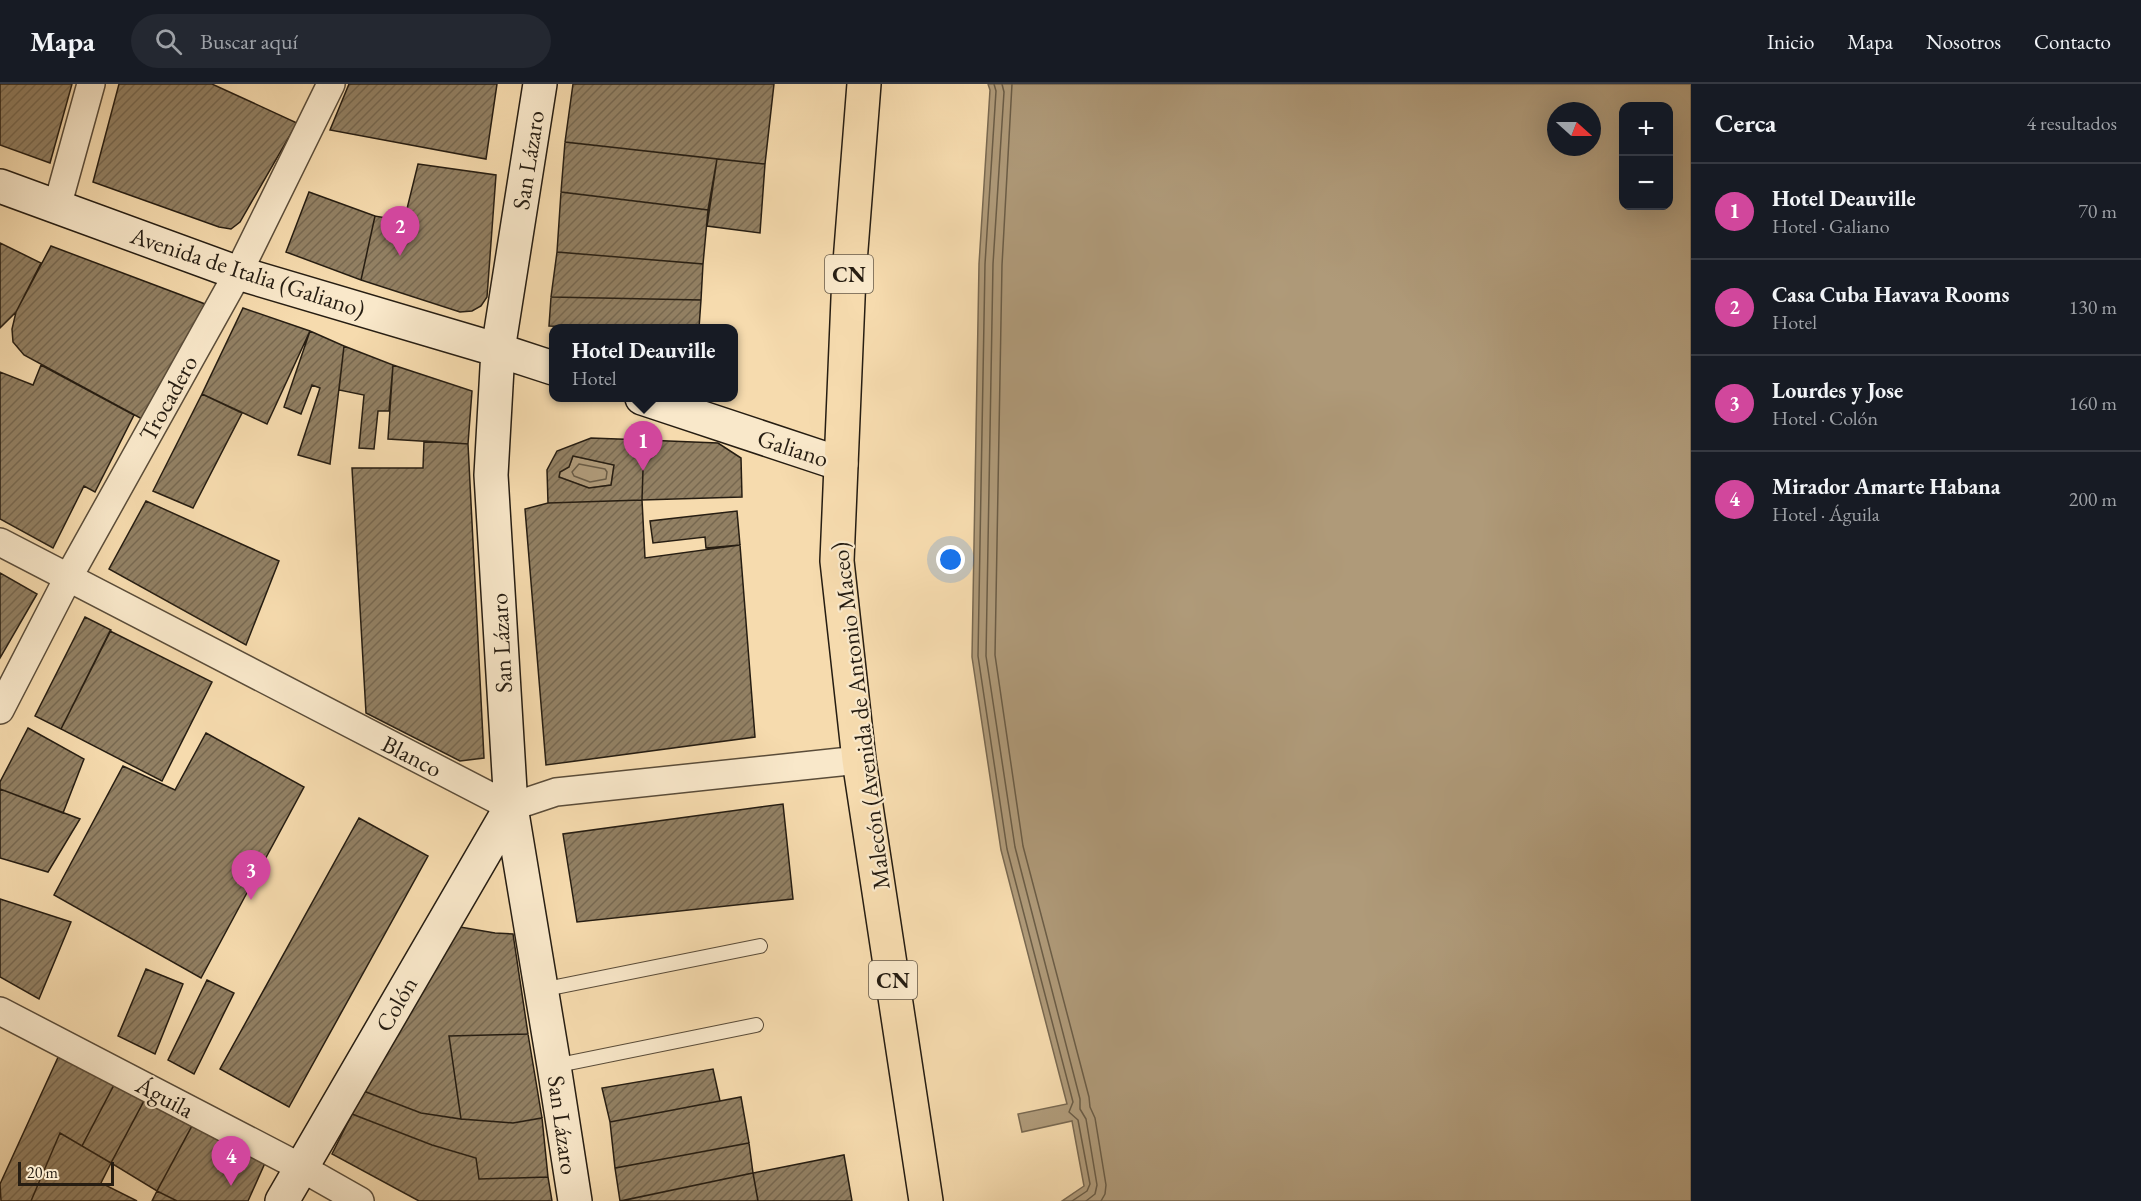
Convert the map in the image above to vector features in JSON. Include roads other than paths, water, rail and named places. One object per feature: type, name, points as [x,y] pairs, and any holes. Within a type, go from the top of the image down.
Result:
[{"type":"highway","name":"Malecón (Avenida de Antonio Maceo)","points":[[864,84],[849,275],[837,561],[859,760],[926,1201]]},
{"type":"main road","name":"San Lázaro","points":[[540,84],[498,350],[491,475],[511,807],[574,1201]]},
{"type":"main road","name":"Avenida de Italia (Galiano)","points":[[0,186],[238,273],[498,350]]},
{"type":"main road","points":[[498,350],[549,367]]},
{"type":"main road","name":"Galiano","points":[[654,402],[842,464]]},
{"type":"main road","name":"Colón","points":[[282,1201],[511,807]]},
{"type":"street","points":[[57,207],[91,84]]},
{"type":"street","name":"Trocadero","points":[[0,710],[68,578],[238,273],[331,84]]},
{"type":"street","name":"Blanco","points":[[0,542],[511,807]]},
{"type":"street","points":[[511,807],[556,792],[859,760]]},
{"type":"street","name":"Águila","points":[[0,1011],[300,1167],[360,1201]]},
{"type":"lane","points":[[542,990],[760,946]]},
{"type":"lane","points":[[554,1066],[756,1025]]},
{"type":"water","points":[[988,84],[1691,84],[1691,1201],[1062,1201],[1084,1186],[1072,1121],[1022,1132],[1018,1114],[1067,1104],[1001,850],[972,657],[979,264],[990,90]]},
{"type":"water","points":[[573,456],[614,465],[611,485],[589,488],[559,477],[560,472],[569,467]]},
{"type":"place","name":"Casa Cuba Havava Rooms","points":[[400,256]]},
{"type":"place","name":"Hotel Deauville","points":[[643,471]]},
{"type":"place","name":"Lourdes y Jose","points":[[251,900]]},
{"type":"place","name":"Mirador Amarte Habana","points":[[231,1186]]}]
